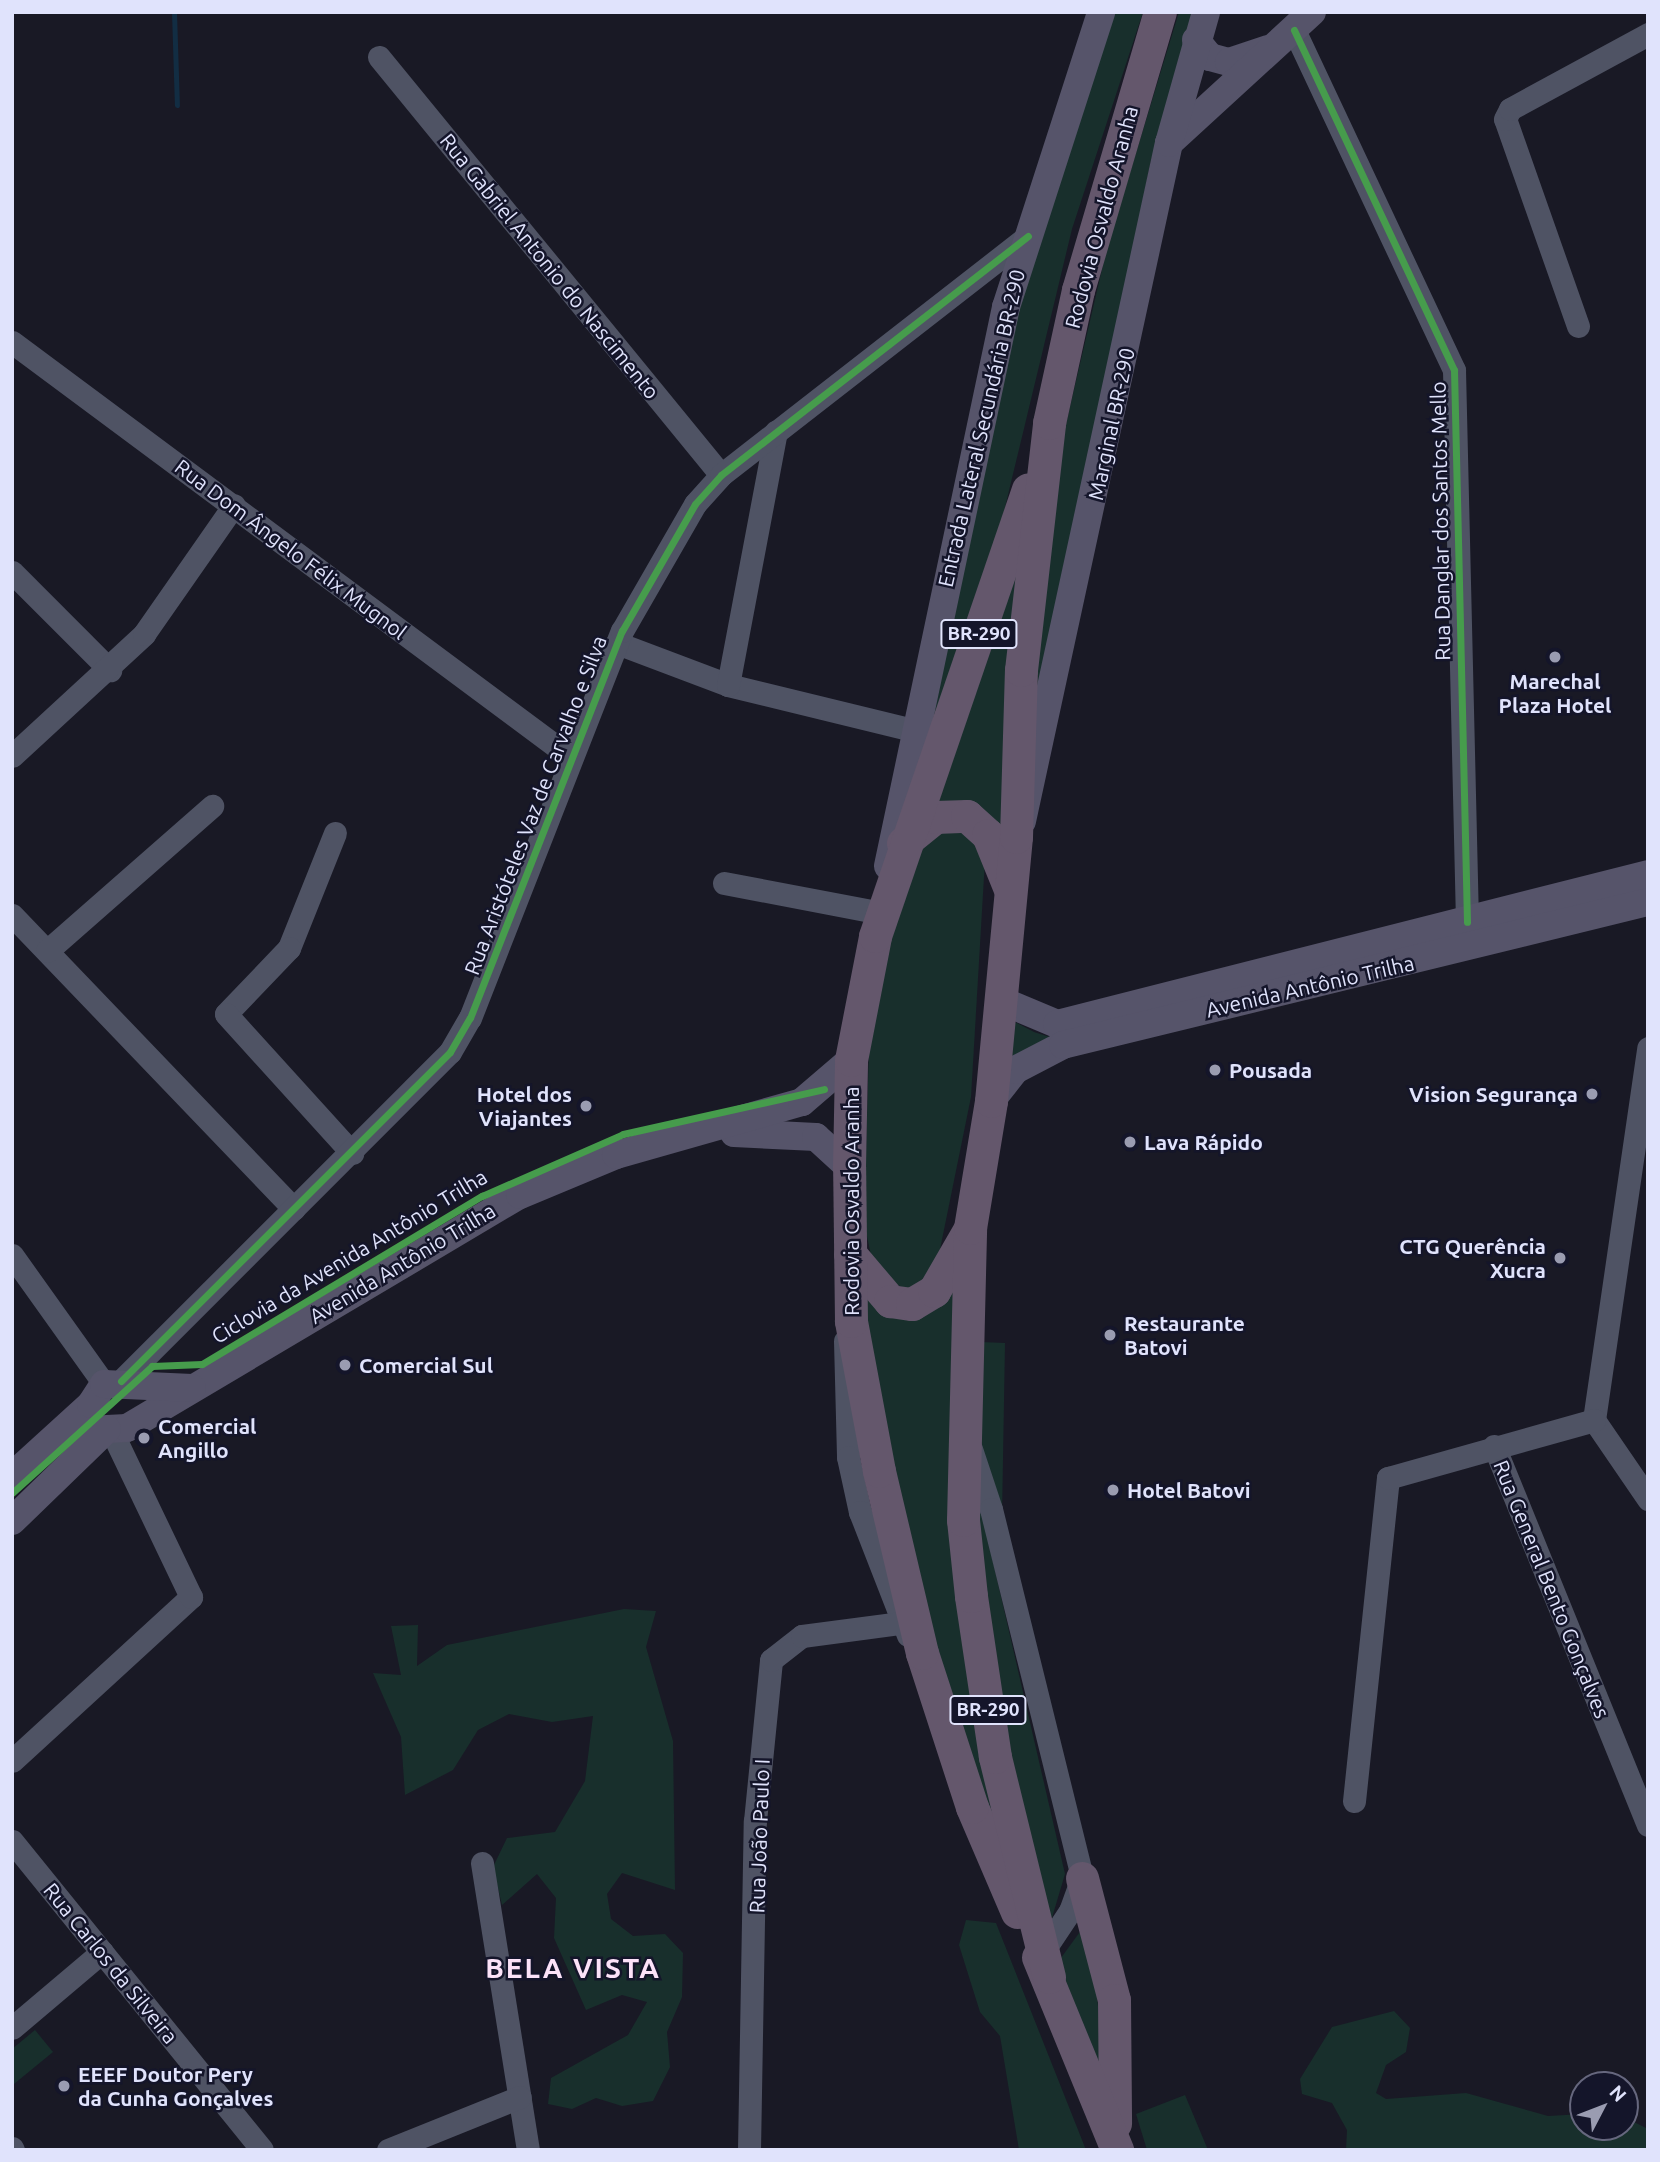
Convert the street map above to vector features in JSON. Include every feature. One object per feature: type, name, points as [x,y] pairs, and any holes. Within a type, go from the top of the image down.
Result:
[{"type":"highway","name":"Rodovia Osvaldo Aranha","points":[[1047,1962],[995,1757],[963,1520],[970,1228],[991,1101],[1016,837],[1021,670],[1049,423],[1078,290],[1160,12]]},
{"type":"highway","name":"Rodovia Osvaldo Aranha","points":[[1049,423],[884,903],[851,1060],[851,1321],[922,1653],[972,1807],[1047,1962],[1117,2150]]},
{"type":"highway","name":"BR-290","points":[[903,844],[934,817],[967,816],[988,835],[1010,890]]},
{"type":"highway","name":"BR-290","points":[[850,1254],[890,1301],[912,1304],[934,1291],[970,1228]]},
{"type":"highway","points":[[1082,1878],[1114,2000],[1117,2150]]},
{"type":"main road","name":"Entrada Lateral Secundária BR-290","points":[[884,903],[913,730],[1006,307],[1101,12]]},
{"type":"main road","name":"Marginal BR-290","points":[[1016,837],[1059,673],[1169,143],[1206,12]]},
{"type":"main road","points":[[1196,40],[1210,57],[1229,62],[1295,29]]},
{"type":"main road","points":[[1169,143],[1295,29]]},
{"type":"main road","name":"Avenida Antônio Trilha","points":[[991,1101],[1015,1070],[1060,1035],[1648,874]]},
{"type":"main road","name":"Avenida Antônio Trilha","points":[[1060,1035],[1648,902]]},
{"type":"main road","points":[[1000,1000],[1060,1035]]},
{"type":"main road","name":"Avenida Antônio Trilha","points":[[12,1521],[118,1427],[195,1388],[520,1195],[616,1155],[802,1102],[851,1060]]},
{"type":"main road","name":"Avenida Antônio Trilha","points":[[699,1132],[800,1133],[828,1143],[849,1167]]},
{"type":"main road","points":[[12,1476],[112,1389],[195,1388]]},
{"type":"main road","points":[[112,1389],[118,1427]]},
{"type":"main road","points":[[112,1389],[141,1404],[118,1427]]},
{"type":"street","name":"Rua Danglar dos Santos Mello","points":[[1295,29],[1454,370],[1467,922]]},
{"type":"street","points":[[1578,326],[1505,119],[1510,109],[1648,34]]},
{"type":"street","name":"Rua Gabriel Antonio do Nascimento","points":[[379,57],[720,475]]},
{"type":"street","name":"Rua Aristóteles Vaz de Carvalho e Silva","points":[[112,1389],[352,1153],[450,1052],[470,1018],[569,757],[617,643],[669,540],[720,475],[1028,236]]},
{"type":"street","points":[[960,289],[984,286],[1006,307]]},
{"type":"street","name":"Rua Dom Ângelo Félix Mugnol","points":[[12,342],[569,757]]},
{"type":"street","points":[[728,685],[776,431]]},
{"type":"street","points":[[12,756],[110,670],[144,634],[234,505]]},
{"type":"street","points":[[12,572],[110,670]]},
{"type":"street","points":[[617,643],[728,685],[913,730]]},
{"type":"street","points":[[47,951],[212,806]]},
{"type":"street","points":[[335,833],[289,948],[231,1003],[228,1022],[352,1153]]},
{"type":"street","points":[[724,883],[884,903]]},
{"type":"street","points":[[12,915],[293,1209]]},
{"type":"street","points":[[1648,1048],[1594,1420],[1648,1499]]},
{"type":"street","points":[[12,1255],[112,1389]]},
{"type":"street","points":[[851,1321],[843,1354],[848,1457],[899,1623],[922,1653]]},
{"type":"street","name":"Rua General Bento Gonçalves","points":[[1594,1420],[1494,1446],[1648,1825]]},
{"type":"street","points":[[12,1761],[191,1597],[118,1427]]},
{"type":"street","points":[[967,1437],[991,1509],[1082,1878],[1047,1962]]},
{"type":"street","points":[[1353,1801],[1388,1478],[1494,1446]]},
{"type":"street","name":"Rua João Paulo I","points":[[748,2150],[755,1821],[771,1660],[802,1636],[899,1623]]},
{"type":"street","name":"Rua Carlos da Silveira","points":[[12,1841],[262,2150]]},
{"type":"street","points":[[482,1863],[528,2150]]},
{"type":"street","points":[[12,2028],[102,1951]]},
{"type":"street","points":[[388,2150],[520,2097]]},
{"type":"green space","points":[[1108,12],[1143,12],[1072,229],[988,578],[905,801],[1030,249]]},
{"type":"green space","points":[[1179,12],[1198,12],[1151,160],[1028,766],[1052,484],[1107,248]]},
{"type":"green space","points":[[1023,536],[1004,835],[974,804],[930,813]]},
{"type":"green space","points":[[964,825],[985,860],[971,1097],[935,1274],[908,1293],[873,1265],[864,1222],[869,1048],[879,978],[918,851],[933,834]]},
{"type":"green space","points":[[1011,1020],[1034,1032],[1053,1038],[1011,1057]]},
{"type":"green space","points":[[965,1254],[955,1477],[1017,1881],[931,1651],[861,1295],[878,1308]]},
{"type":"green space","points":[[981,1342],[1005,1343],[1002,1517],[981,1445]]},
{"type":"green space","points":[[972,1471],[1065,1874],[1051,1921],[1014,1808]]},
{"type":"green space","points":[[624,1609],[656,1611],[646,1647],[673,1741],[675,1890],[622,1873],[607,1894],[611,1919],[633,1936],[665,1934],[683,1953],[682,1997],[667,2032],[670,2067],[653,2101],[622,2106],[596,2098],[572,2109],[548,2104],[551,2078],[628,2035],[647,2002],[622,1995],[586,2010],[554,1938],[556,1898],[537,1874],[502,1905],[493,1867],[507,1838],[555,1832],[585,1781],[593,1716],[552,1722],[509,1714],[478,1730],[453,1770],[405,1795],[401,1737],[373,1673],[401,1675],[391,1626],[418,1625],[417,1666],[447,1645]]},
{"type":"green space","points":[[1090,1918],[1106,2094],[1058,1962]]},
{"type":"green space","points":[[966,1920],[996,1923],[1086,2150],[1019,2150],[1000,2036],[980,2012],[959,1945]]},
{"type":"green space","points":[[1394,2011],[1410,2028],[1406,2052],[1386,2065],[1376,2093],[1386,2099],[1466,2093],[1548,2116],[1569,2115],[1569,2141],[1639,2141],[1639,2124],[1648,2129],[1648,2150],[1346,2150],[1347,2130],[1332,2103],[1302,2094],[1300,2079],[1332,2027]]},
{"type":"green space","points":[[35,2030],[53,2052],[14,2084],[12,2049]]},
{"type":"green space","points":[[1185,2095],[1208,2150],[1147,2150],[1136,2114]]},
{"type":"waterway","points":[[174,12],[177,105]]},
{"type":"cycle path","points":[[1294,30],[1454,370],[1467,922]]},
{"type":"cycle path","points":[[121,1381],[450,1052],[470,1018],[622,631],[695,504],[721,475],[1028,236]]},
{"type":"cycle path","name":"Ciclovia da Avenida Antônio Trilha","points":[[12,1493],[152,1366],[202,1364],[482,1196],[623,1134],[824,1089]]},
{"type":"place","name":"Marechal Plaza Hotel","points":[[1555,657]]},
{"type":"place","name":"Pousada","points":[[1215,1070]]},
{"type":"place","name":"Vision Segurança","points":[[1592,1094]]},
{"type":"place","name":"Hotel dos Viajantes","points":[[586,1106]]},
{"type":"place","name":"Lava Rápido","points":[[1130,1142]]},
{"type":"place","name":"CTG Querência Xucra","points":[[1560,1258]]},
{"type":"place","name":"Restaurante Batovi","points":[[1110,1335]]},
{"type":"place","name":"Comercial Sul","points":[[345,1365]]},
{"type":"place","name":"Comercial Angillo","points":[[144,1438]]},
{"type":"place","name":"Hotel Batovi","points":[[1113,1490]]},
{"type":"place","name":"EEEF Doutor Pery da Cunha Gonçalves","points":[[64,2086]]},
{"type":"district","name":"BELA VISTA","points":[[573,1968]]}]
